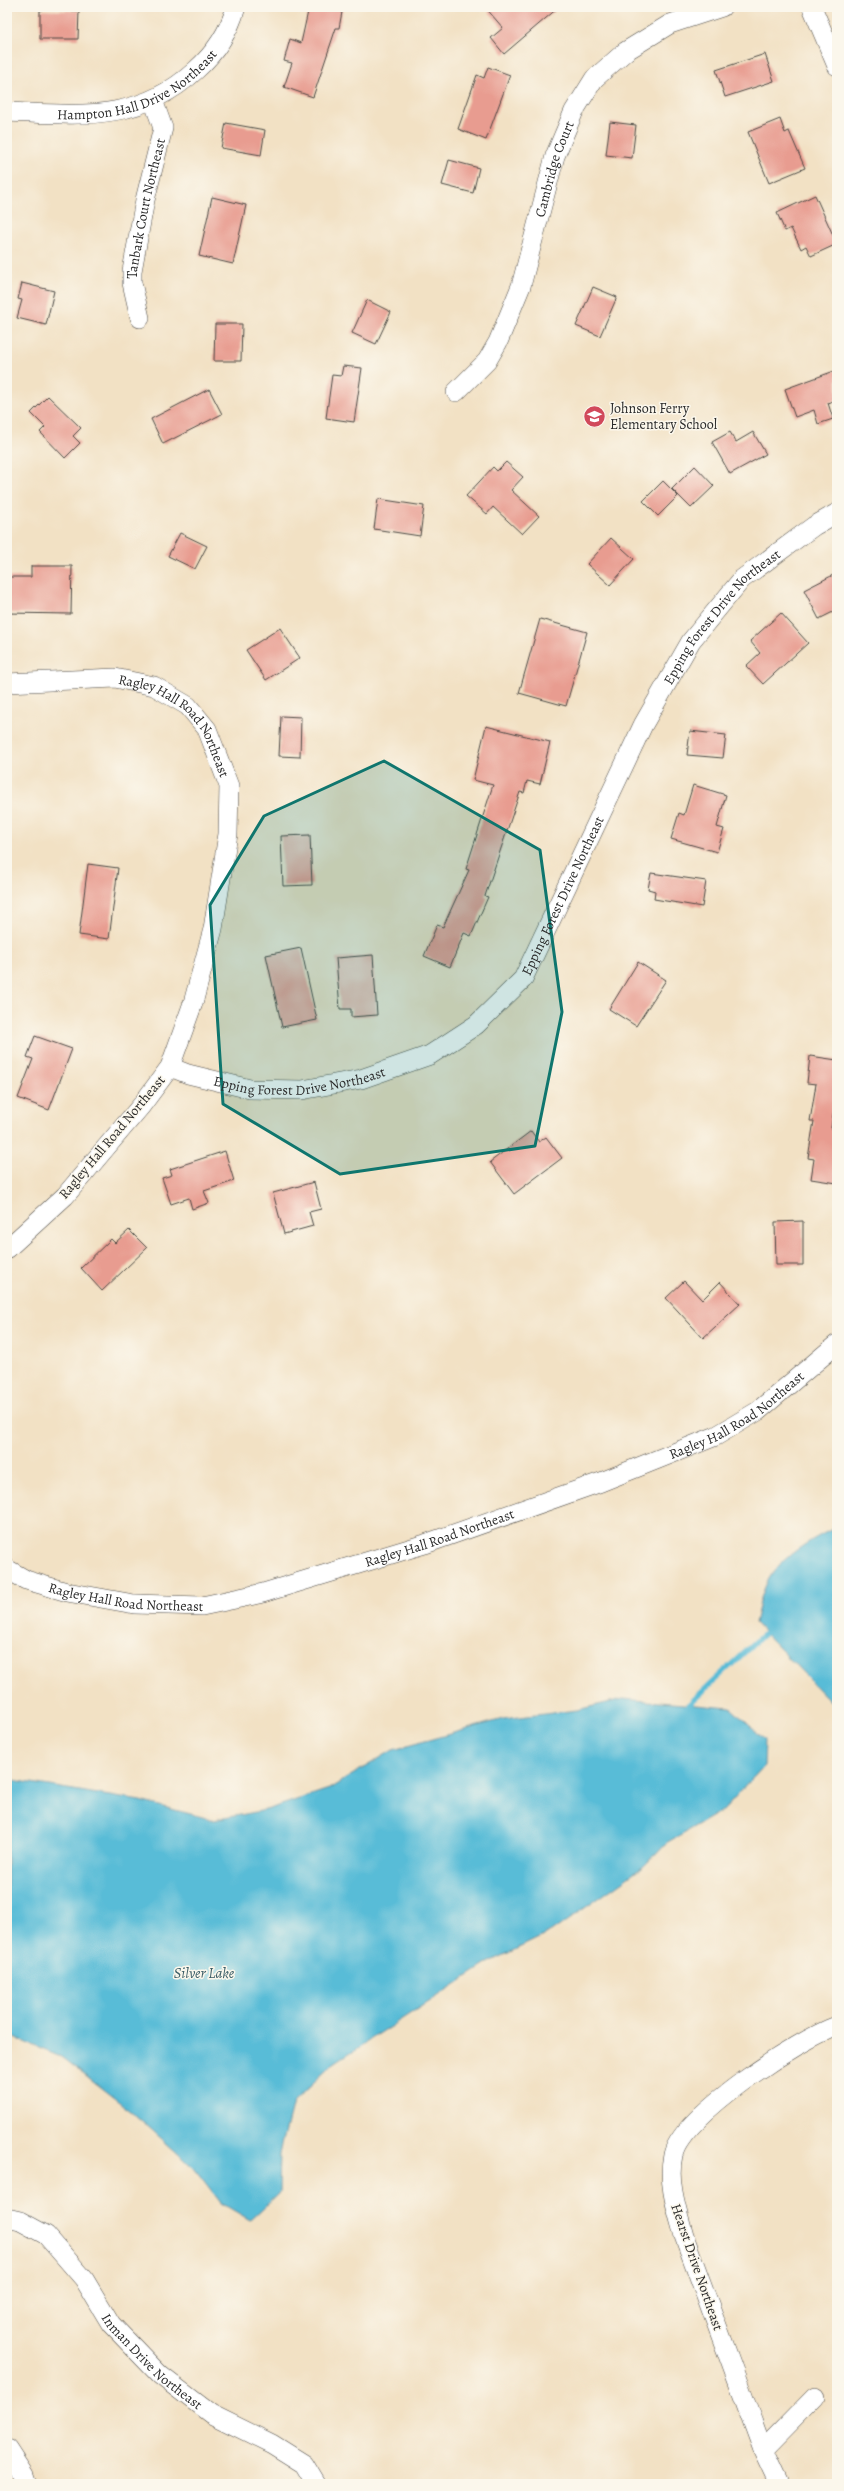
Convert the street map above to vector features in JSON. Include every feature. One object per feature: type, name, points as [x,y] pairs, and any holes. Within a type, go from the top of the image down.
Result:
[{"type":"street","name":"Hampton Hall Drive Northeast","points":[[7,112],[77,114],[113,112],[136,107],[153,100],[180,85],[202,65],[219,45],[232,20],[236,7]]},
{"type":"street","name":"Cambridge Court","points":[[456,392],[487,361],[498,342],[521,286],[555,156],[574,111],[594,79],[626,51],[670,24],[722,7]]},
{"type":"street","points":[[812,7],[837,66]]},
{"type":"street","name":"Tanbark Court Northeast","points":[[140,318],[132,283],[132,271],[145,200],[163,128],[153,100]]},
{"type":"street","name":"Epping Forest Drive Northeast","points":[[170,1067],[188,1074],[250,1089],[302,1090],[361,1079],[430,1055],[476,1025],[523,978],[643,725],[691,641],[742,579],[814,526],[837,513]]},
{"type":"street","name":"Ragley Hall Road Northeast","points":[[7,683],[115,678],[154,686],[188,706],[207,729],[230,786],[228,834],[213,929],[193,1003],[170,1067],[141,1106],[66,1196],[7,1249]]},
{"type":"street","name":"Ragley Hall Road Northeast","points":[[7,1569],[26,1580],[67,1592],[134,1604],[202,1606],[263,1593],[426,1544],[601,1482],[716,1436],[758,1411],[837,1344]]},
{"type":"street","name":"Hearst Drive Northeast","points":[[778,2484],[762,2450],[684,2236],[674,2201],[673,2155],[682,2138],[709,2108],[771,2061],[837,2026]]},
{"type":"street","name":"Inman Drive Northeast","points":[[7,2218],[20,2221],[46,2235],[84,2279],[111,2324],[160,2375],[211,2414],[272,2444],[304,2464],[316,2484]]},
{"type":"street","points":[[762,2450],[815,2397]]},
{"type":"street","points":[[7,2449],[24,2475],[27,2484]]},
{"type":"highlighted area","points":[[384,761],[540,850],[562,1012],[535,1146],[340,1174],[223,1104],[210,905],[264,816]]},
{"type":"water","points":[[837,1527],[837,1708],[755,1623],[763,1591],[770,1577],[777,1568],[795,1551]]},
{"type":"water","name":"Silver Lake","points":[[623,1699],[731,1708],[765,1740],[764,1766],[723,1810],[666,1843],[644,1866],[551,1932],[488,1963],[334,2063],[293,2102],[280,2153],[279,2193],[250,2220],[221,2203],[194,2168],[132,2112],[61,2057],[7,2035],[7,1779],[140,1801],[214,1820],[266,1810],[329,1789],[393,1750],[503,1719],[577,1710]]},
{"type":"building","points":[[309,7],[343,7],[339,28],[336,28],[313,97],[284,87],[292,63],[284,61],[290,39],[301,43]]},
{"type":"building","points":[[485,7],[559,7],[504,54],[491,38],[503,28]]},
{"type":"building","points":[[40,10],[79,11],[78,39],[40,39]]},
{"type":"building","points":[[765,54],[774,81],[725,97],[716,70]]},
{"type":"building","points":[[488,67],[510,75],[486,140],[458,129],[477,75],[484,78]]},
{"type":"building","points":[[780,119],[785,133],[789,131],[805,168],[769,183],[748,132]]},
{"type":"building","points":[[610,122],[636,125],[632,158],[606,155]]},
{"type":"building","points":[[226,123],[265,130],[261,155],[221,148]]},
{"type":"building","points":[[449,160],[479,168],[473,193],[442,185]]},
{"type":"building","points":[[815,195],[837,244],[811,256],[806,246],[801,249],[791,228],[785,231],[777,213]]},
{"type":"building","points":[[212,197],[246,205],[233,264],[199,256]]},
{"type":"building","points":[[22,283],[54,291],[46,325],[17,318],[22,300],[18,299]]},
{"type":"building","points":[[593,287],[617,297],[600,336],[576,326]]},
{"type":"building","points":[[367,300],[391,312],[376,344],[352,333]]},
{"type":"building","points":[[215,324],[242,324],[241,361],[214,361]]},
{"type":"building","points":[[343,366],[362,368],[354,422],[326,418],[332,375],[341,376]]},
{"type":"building","points":[[837,370],[837,400],[828,403],[833,419],[818,424],[814,410],[795,417],[785,389]]},
{"type":"building","points":[[209,389],[222,414],[163,444],[151,419]]},
{"type":"building","points":[[48,396],[81,428],[73,436],[80,443],[65,458],[40,432],[45,427],[31,413]]},
{"type":"building","points":[[730,432],[736,442],[753,432],[766,454],[730,474],[712,442]]},
{"type":"building","points":[[506,462],[523,477],[511,490],[539,516],[522,534],[493,507],[487,514],[466,496],[493,467],[497,471]]},
{"type":"building","points":[[695,466],[714,486],[691,508],[672,489]]},
{"type":"building","points":[[663,481],[678,496],[658,516],[643,501]]},
{"type":"building","points":[[378,499],[424,506],[420,536],[374,529]]},
{"type":"building","points":[[180,533],[207,546],[195,569],[168,556]]},
{"type":"building","points":[[611,538],[634,559],[610,585],[587,564]]},
{"type":"building","points":[[31,566],[72,566],[71,614],[7,613],[7,577],[31,577]]},
{"type":"building","points":[[837,573],[837,610],[819,619],[804,590]]},
{"type":"building","points":[[781,613],[808,643],[763,684],[746,666],[760,653],[750,641]]},
{"type":"building","points":[[540,619],[587,632],[566,706],[519,693]]},
{"type":"building","points":[[280,628],[300,658],[266,680],[246,650]]},
{"type":"building","points":[[281,716],[301,717],[300,757],[279,756]]},
{"type":"building","points":[[486,726],[550,742],[540,784],[527,781],[524,793],[520,792],[485,896],[488,897],[471,936],[464,933],[450,967],[424,956],[437,925],[443,927],[469,870],[466,869],[493,785],[473,780]]},
{"type":"building","points":[[690,731],[726,735],[723,758],[687,755]]},
{"type":"building","points":[[693,785],[726,795],[717,827],[724,829],[717,852],[671,839],[679,813],[684,815]]},
{"type":"building","points":[[310,835],[312,885],[283,886],[281,836]]},
{"type":"building","points":[[88,864],[118,868],[109,939],[79,935]]},
{"type":"building","points":[[651,873],[706,881],[702,907],[654,899],[655,891],[648,889]]},
{"type":"building","points":[[301,948],[317,1020],[282,1027],[266,955]]},
{"type":"building","points":[[373,955],[377,1015],[351,1017],[351,1009],[340,1009],[336,958]]},
{"type":"building","points":[[638,962],[666,980],[636,1026],[609,1009]]},
{"type":"building","points":[[35,1036],[72,1049],[49,1110],[18,1098],[33,1059],[27,1057]]},
{"type":"building","points":[[810,1056],[837,1060],[837,1089],[831,1128],[837,1129],[837,1183],[811,1179],[814,1159],[808,1158],[814,1121],[810,1121],[816,1084],[807,1083]]},
{"type":"building","points":[[531,1131],[539,1142],[546,1137],[562,1158],[514,1194],[490,1162]]},
{"type":"building","points":[[225,1151],[234,1181],[204,1191],[209,1203],[192,1209],[189,1198],[171,1204],[162,1178],[172,1175],[170,1169]]},
{"type":"building","points":[[314,1182],[321,1209],[309,1212],[313,1226],[284,1234],[273,1193]]},
{"type":"building","points":[[803,1221],[803,1265],[776,1265],[775,1222]]},
{"type":"building","points":[[129,1230],[147,1248],[102,1291],[81,1268],[111,1239],[115,1243]]},
{"type":"building","points":[[684,1281],[702,1300],[720,1282],[740,1304],[703,1338],[666,1298]]},
{"type":"waterway","points":[[685,1708],[765,1633]]},
{"type":"place","name":"Johnson Ferry Elementary School","points":[[594,416]]}]
